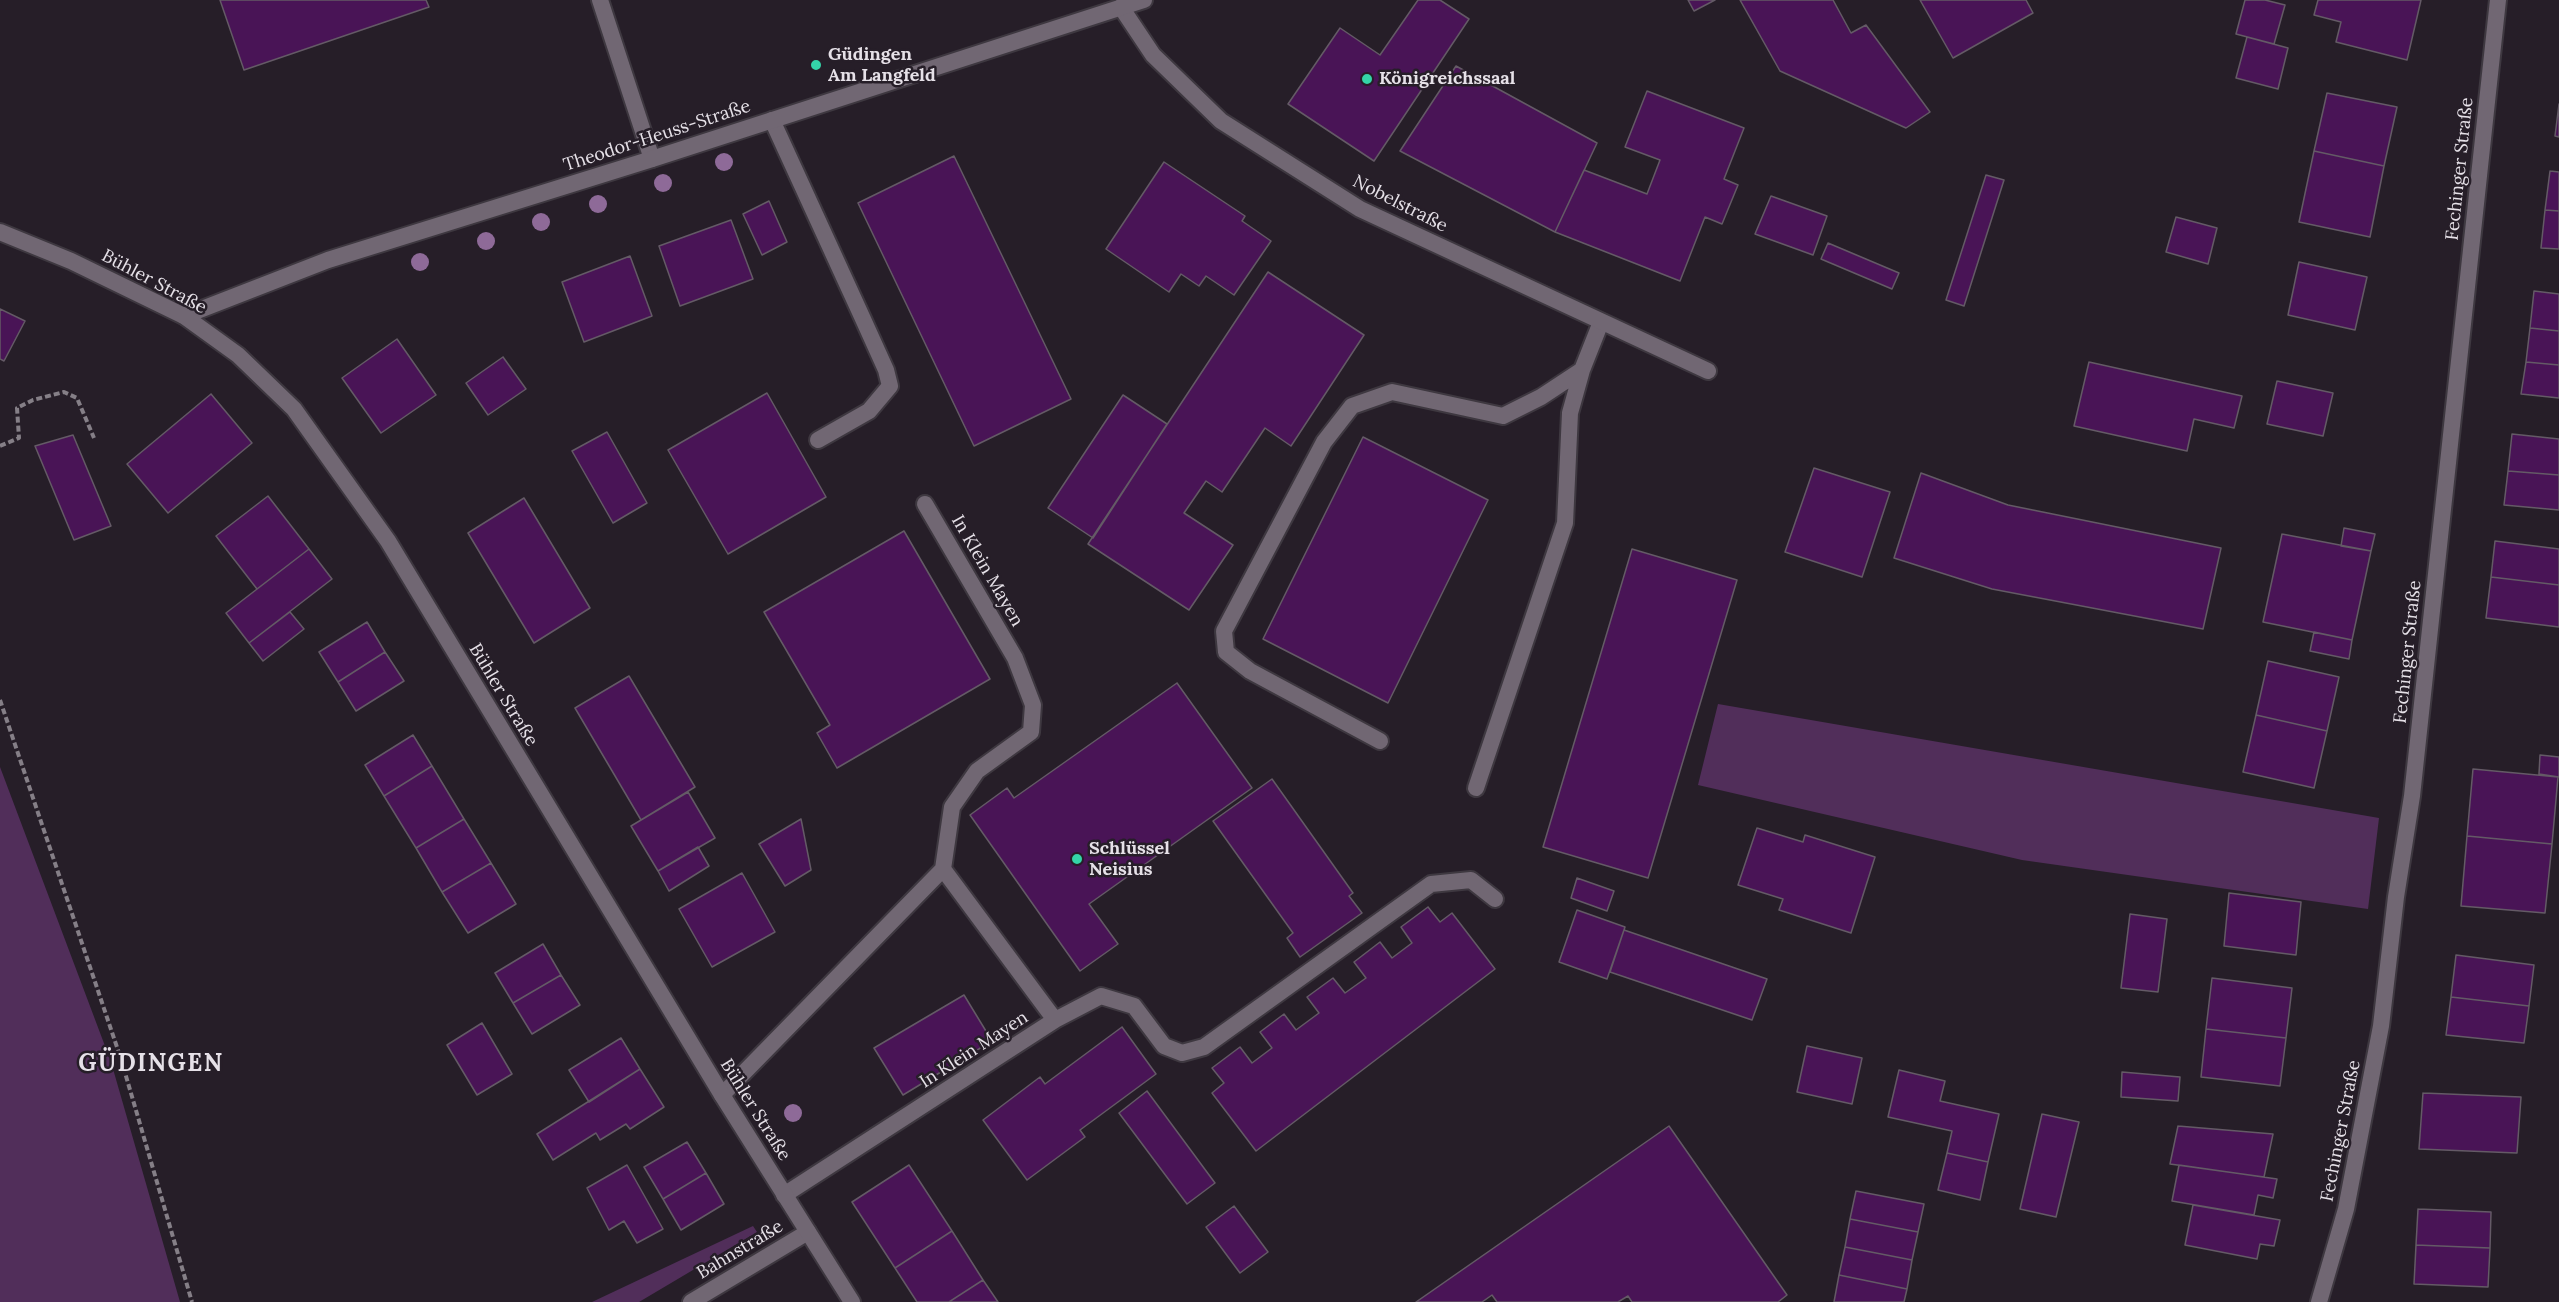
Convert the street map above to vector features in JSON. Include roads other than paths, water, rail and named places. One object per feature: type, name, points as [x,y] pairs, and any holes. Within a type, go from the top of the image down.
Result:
[{"type":"street","points":[[600,0],[652,159]]},
{"type":"street","name":"Theodor-Heuss-Straße","points":[[184,316],[328,261],[652,159],[1119,4],[1144,0]]},
{"type":"street","name":"Fechinger Straße","points":[[2319,1302],[2346,1209],[2381,1026],[2396,897],[2413,784],[2498,0]]},
{"type":"street","name":"Nobelstraße","points":[[1119,4],[1152,55],[1221,120],[1360,209],[1708,371]]},
{"type":"street","points":[[772,120],[863,318],[886,370],[890,386],[869,411],[818,440]]},
{"type":"street","name":"Bühler Straße","points":[[0,232],[71,261],[184,316],[238,355],[294,409],[388,542],[722,1095],[852,1302]]},
{"type":"street","points":[[1476,788],[1565,523],[1570,413],[1582,370],[1601,322]]},
{"type":"street","points":[[1380,741],[1250,671],[1226,652],[1224,631],[1324,442],[1352,406],[1392,392],[1503,416],[1541,397],[1582,370]]},
{"type":"street","name":"In Klein Mayen","points":[[784,1195],[1055,1020],[943,869],[952,807],[977,771],[1031,732],[1034,705],[1015,658],[925,504]]},
{"type":"street","points":[[722,1095],[943,869]]},
{"type":"street","points":[[1055,1020],[1101,996],[1134,1006],[1164,1046],[1182,1053],[1204,1047],[1431,884],[1472,880],[1495,899]]},
{"type":"street","name":"Bahnstraße","points":[[691,1302],[808,1232]]},
{"type":"place","name":"Güdingen Am Langfeld","points":[[816,65]]},
{"type":"place","name":"Königreichssaal","points":[[1367,79]]},
{"type":"place","name":"Schlüssel Neisius","points":[[1077,859]]},
{"type":"district","name":"GÜDINGEN","points":[[151,1064]]}]
